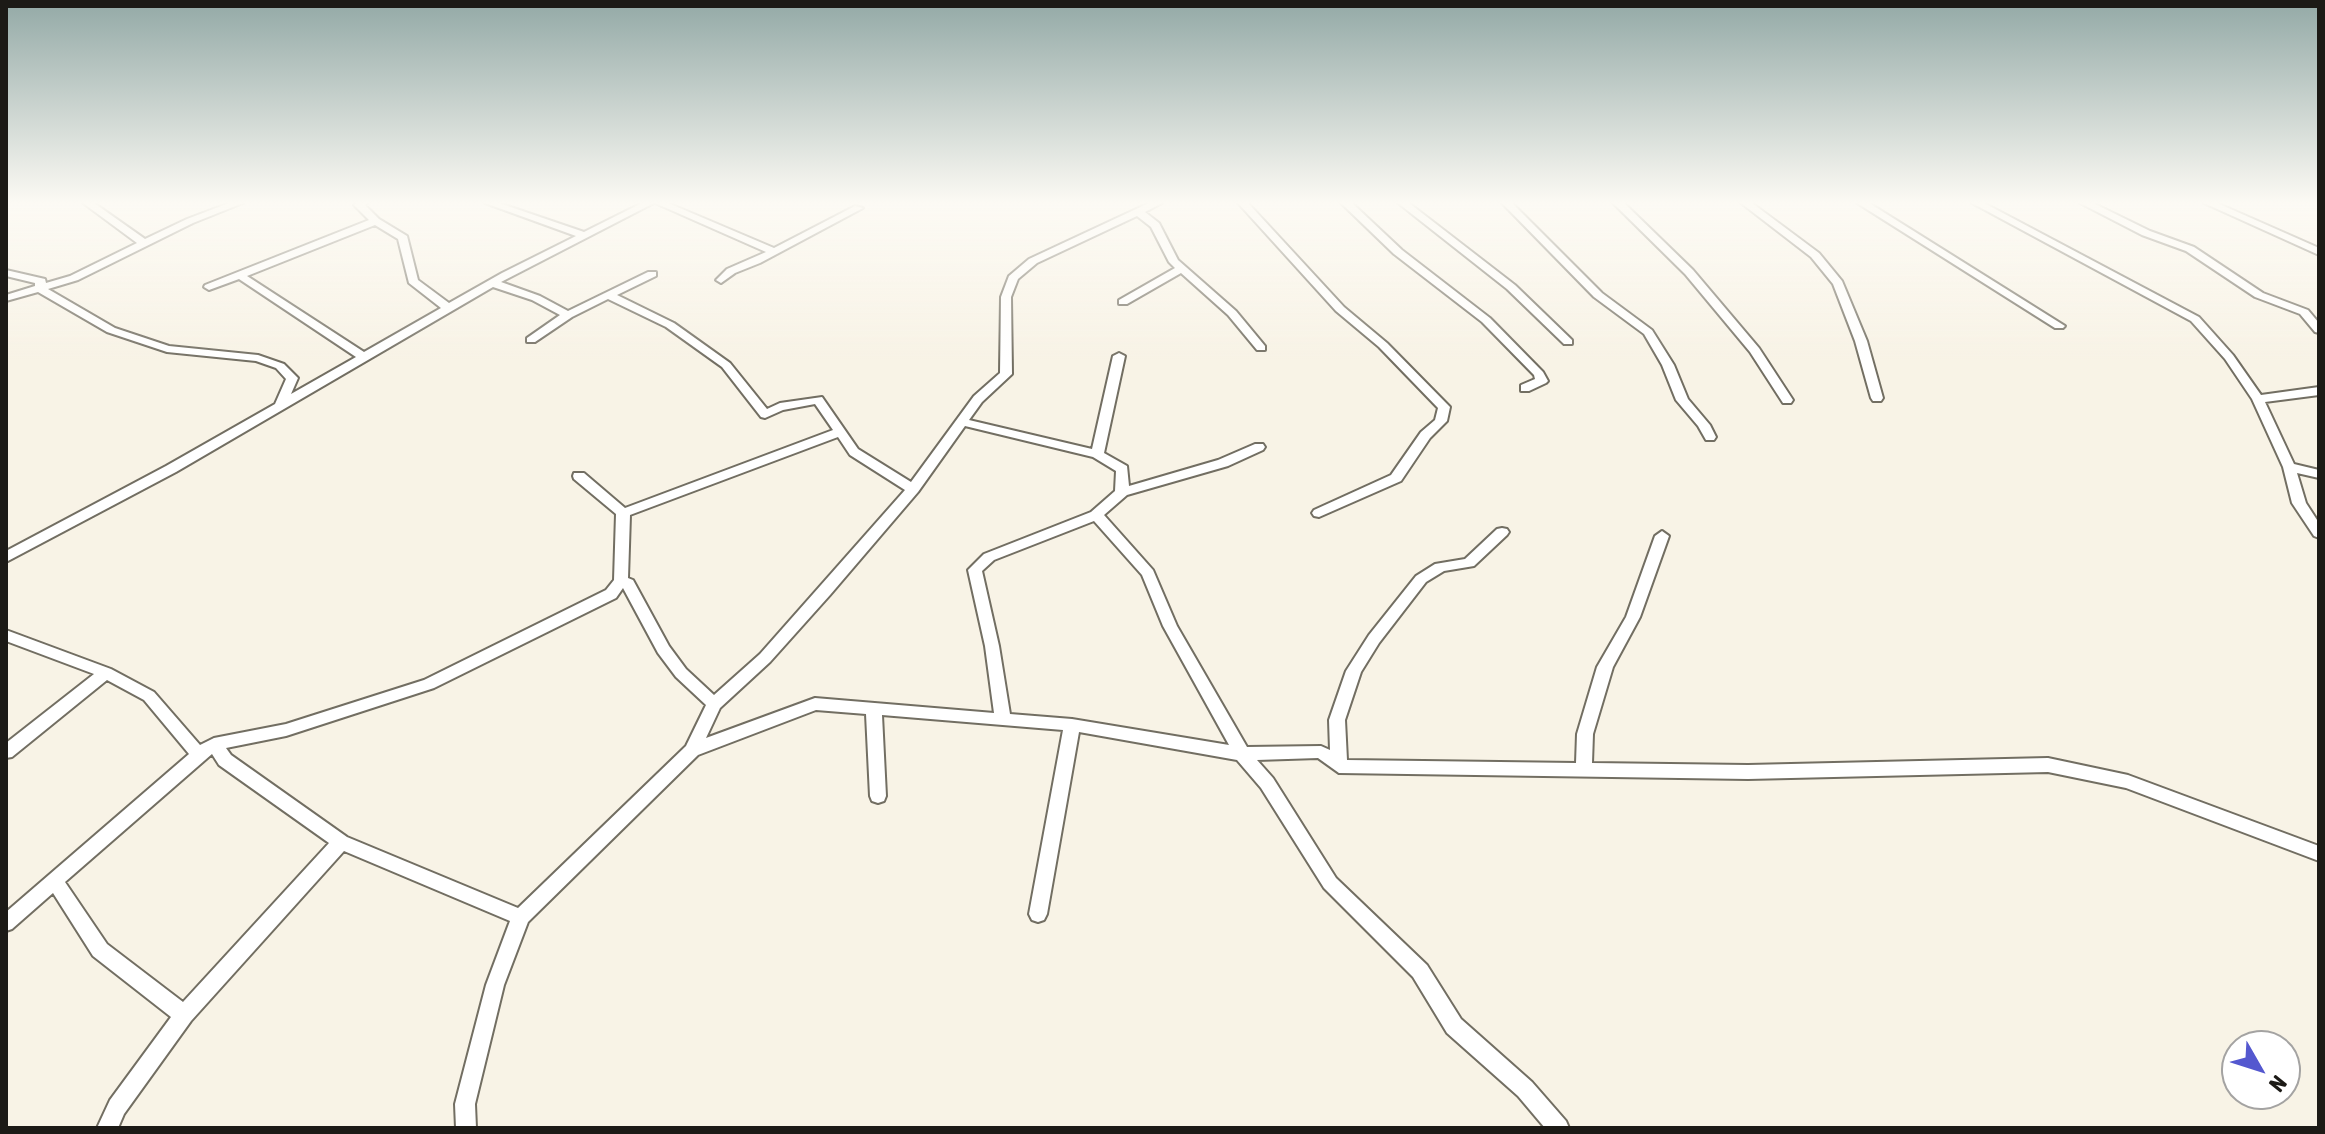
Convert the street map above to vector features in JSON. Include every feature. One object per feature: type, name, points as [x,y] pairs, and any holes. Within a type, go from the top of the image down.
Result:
[{"type":"street","points":[[6,298],[74,278],[118,256]]},
{"type":"street","points":[[209,287],[285,256]]},
{"type":"street","points":[[407,256],[413,281],[448,308]]},
{"type":"street","points":[[6,557],[171,469],[544,256]]},
{"type":"street","points":[[721,280],[731,271],[763,256]]},
{"type":"street","points":[[466,1128],[465,1104],[491,1000],[521,917],[692,750],[714,704],[765,658],[913,489],[978,399],[1006,374],[1006,297],[1013,278],[1044,256]]},
{"type":"street","points":[[1169,256],[1232,313],[1261,348]]},
{"type":"street","points":[[1291,256],[1340,309],[1383,345],[1444,407],[1441,421],[1425,435],[1396,478],[1319,513]]},
{"type":"street","points":[[1403,256],[1486,320],[1539,374],[1542,381],[1525,388]]},
{"type":"street","points":[[1471,256],[1511,287],[1568,342]]},
{"type":"street","points":[[1559,256],[1598,295],[1648,332],[1668,365],[1682,400],[1704,425],[1710,437]]},
{"type":"street","points":[[1672,256],[1755,350],[1787,400]]},
{"type":"street","points":[[1816,256],[1838,283],[1861,341],[1877,398]]},
{"type":"street","points":[[1947,256],[2059,326]]},
{"type":"street","points":[[2076,256],[2195,319],[2229,357],[2258,399],[2289,467],[2299,503],[2319,533]]},
{"type":"street","points":[[2200,256],[2259,295],[2304,312],[2319,330]]},
{"type":"street","points":[[1123,302],[1182,268]]},
{"type":"street","points":[[6,273],[41,281],[40,289]]},
{"type":"street","points":[[238,274],[364,357]]},
{"type":"street","points":[[531,340],[568,315],[612,297],[652,274]]},
{"type":"street","points":[[492,283],[536,298],[568,315]]},
{"type":"street","points":[[40,289],[111,330],[167,349],[258,358],[280,366],[292,378],[281,404]]},
{"type":"street","points":[[612,297],[670,325],[726,365],[765,414],[780,407],[818,400],[854,452],[913,489]]},
{"type":"street","points":[[1097,454],[1119,356]]},
{"type":"street","points":[[2258,399],[2319,391]]},
{"type":"street","points":[[962,422],[1097,454],[1122,469],[1122,492]]},
{"type":"street","points":[[623,513],[840,432]]},
{"type":"street","points":[[1003,717],[992,646],[975,570],[989,557],[1096,515],[1122,492],[1223,463],[1259,447]]},
{"type":"street","points":[[2289,467],[2319,474]]},
{"type":"street","points":[[579,476],[623,513]]},
{"type":"street","points":[[6,923],[206,749],[286,730],[429,684],[611,594],[621,581],[623,513]]},
{"type":"street","points":[[1096,515],[1148,573],[1170,626],[1242,754],[1267,783],[1330,883],[1420,971],[1454,1026],[1525,1089],[1559,1128]]},
{"type":"street","points":[[1339,766],[1337,720],[1354,671],[1374,639],[1421,579],[1440,567],[1469,563],[1502,532]]},
{"type":"street","points":[[1584,768],[1585,734],[1605,667],[1633,617],[1662,536]]},
{"type":"street","points":[[621,581],[628,583],[663,649],[681,673],[714,704]]},
{"type":"street","points":[[6,635],[106,673],[149,696],[206,749],[341,842],[521,917]]},
{"type":"street","points":[[6,752],[106,673]]},
{"type":"street","points":[[692,750],[815,704],[1072,725],[1242,754],[1321,752],[1339,766],[1748,772],[2048,765],[2128,782],[2319,854]]},
{"type":"street","points":[[874,708],[878,796]]},
{"type":"street","points":[[1038,914],[1072,725]]},
{"type":"street","points":[[107,1128],[117,1107],[184,1015],[341,842]]},
{"type":"street","points":[[54,880],[100,950],[184,1015]]}]
